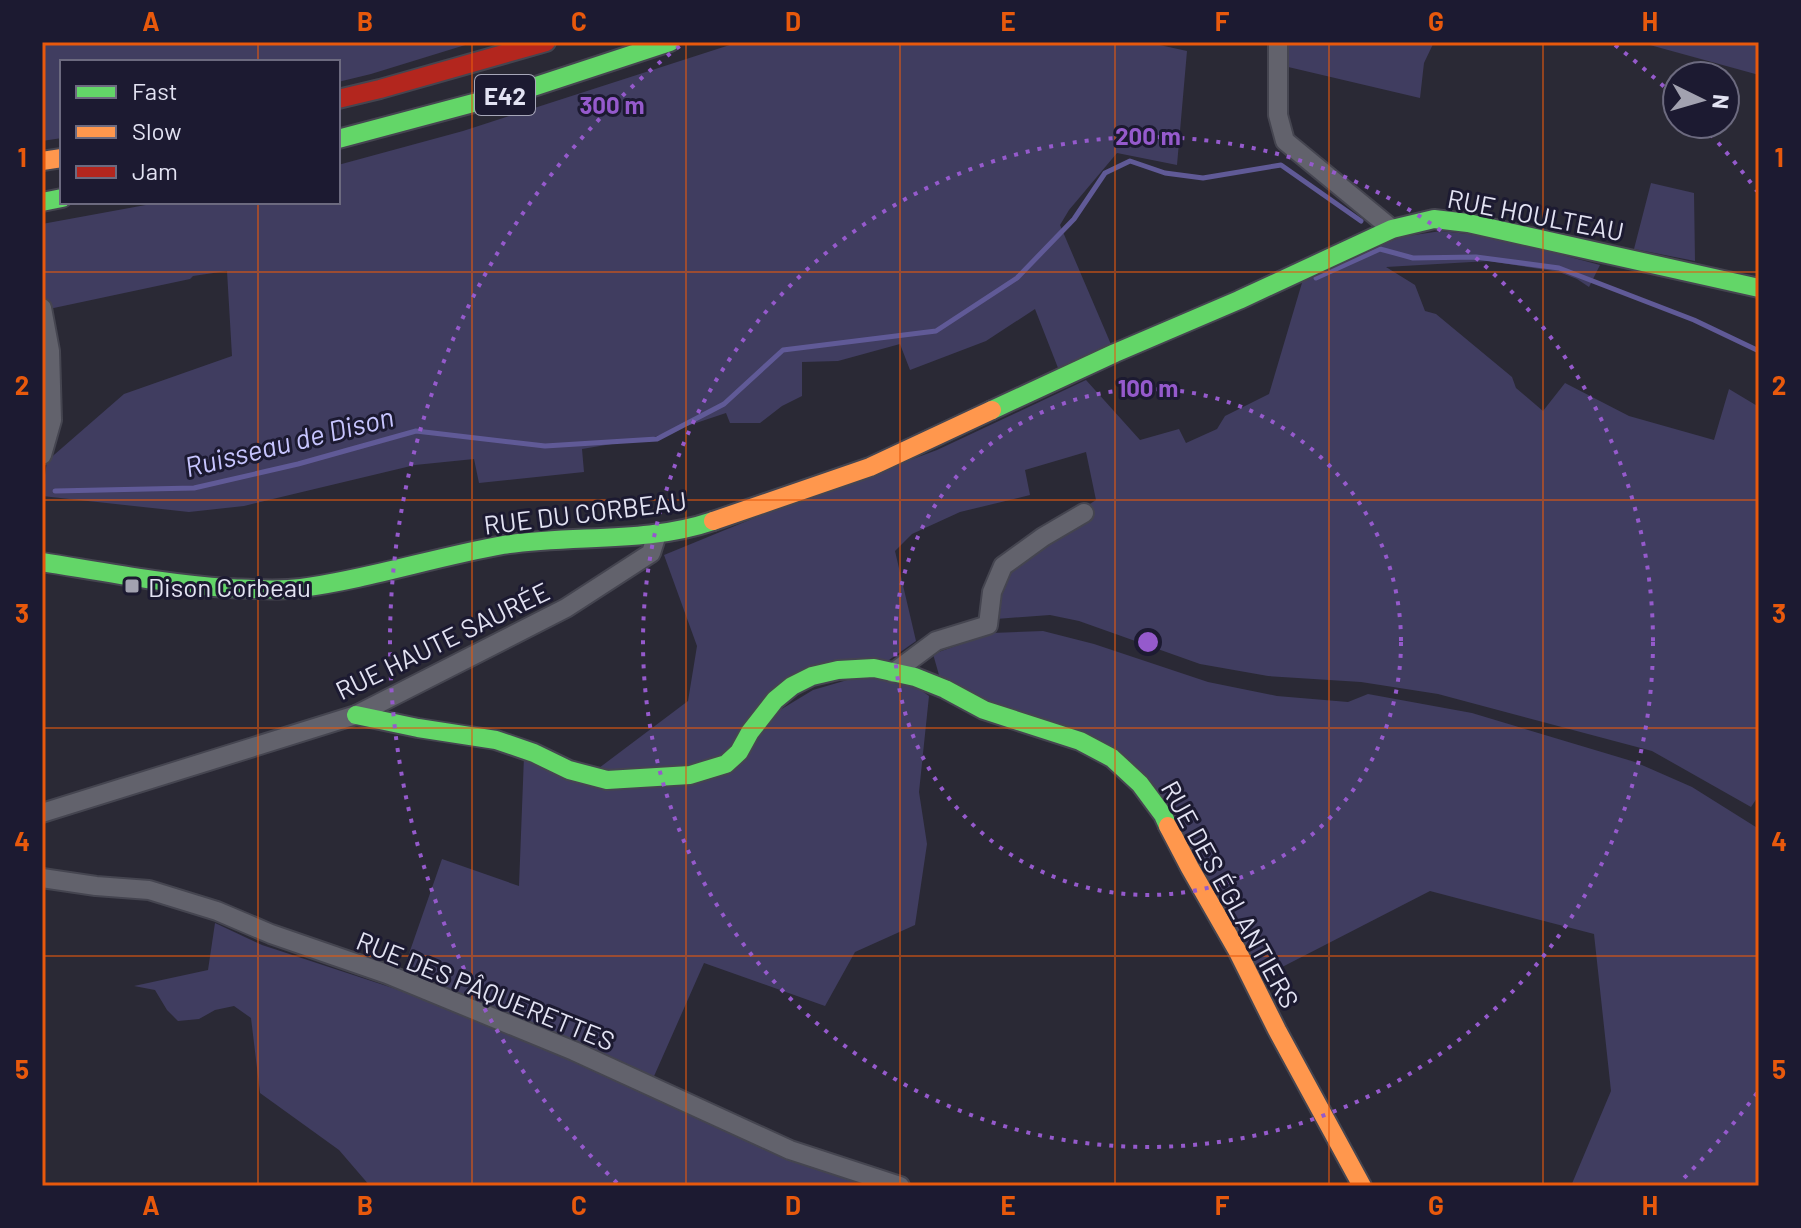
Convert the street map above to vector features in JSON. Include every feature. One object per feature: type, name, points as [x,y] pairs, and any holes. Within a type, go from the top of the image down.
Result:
[{"type":"main road","name":"E42","points":[[340,99],[546,42]]},
{"type":"main road","name":"E42","points":[[340,139],[530,88],[670,42]]},
{"type":"main road","name":"RUE HOULTEAU","points":[[1309,266],[1392,229],[1434,219],[1468,223],[1759,288]]},
{"type":"main road","name":"RUE DU CORBEAU","points":[[42,562],[187,585],[262,590],[299,588],[355,579],[505,545],[657,534],[698,526],[870,467],[1309,266]]},
{"type":"main road","name":"RUE DES ÉGLANTIERS","points":[[356,715],[496,740],[534,753],[569,770],[607,780],[676,777],[726,764],[739,752],[775,700],[792,686],[812,676],[838,670],[874,668],[915,677],[984,710],[1080,741],[1112,758],[1140,784],[1163,815],[1362,1186]]},
{"type":"street","points":[[1278,42],[1278,115],[1285,141],[1392,229]]},
{"type":"street","points":[[42,308],[50,351],[52,420],[42,455]]},
{"type":"street","points":[[893,673],[936,641],[988,625],[992,592],[1003,566],[1084,513]]},
{"type":"street","name":"RUE HAUTE SAURÉE","points":[[42,813],[356,715],[566,608],[651,553],[657,534]]},
{"type":"street","name":"RUE DES PÂQUERETTES","points":[[42,878],[149,890],[217,911],[271,934],[387,974],[574,1051],[790,1150],[900,1186]]},
{"type":"shaded area","points":[[42,42],[475,42],[340,82],[340,60],[60,60],[60,138],[42,141]]},
{"type":"shaded area","points":[[739,42],[1146,42],[1187,51],[1177,165],[1117,153],[1060,225],[1113,349],[1060,373],[1035,309],[986,341],[910,370],[900,344],[838,361],[802,362],[802,396],[782,406],[760,423],[730,423],[726,413],[654,437],[582,449],[584,472],[479,483],[474,459],[415,465],[244,506],[189,512],[42,496],[47,461],[124,394],[232,356],[227,271],[49,309],[42,290],[42,224],[151,204],[340,204],[340,164],[463,131]]},
{"type":"shaded area","points":[[1284,42],[1434,42],[1424,63],[1420,98],[1284,66]]},
{"type":"shaded area","points":[[1639,42],[1759,42],[1759,75],[1741,70],[1741,60],[1704,60]]},
{"type":"shaded area","points":[[1651,183],[1694,193],[1695,261],[1634,249]]},
{"type":"shaded area","points":[[1441,231],[1495,237],[1600,265],[1589,287],[1559,272],[1489,261],[1386,267],[1415,285],[1425,311],[1436,314],[1512,377],[1516,388],[1543,411],[1565,383],[1629,416],[1714,440],[1729,389],[1759,407],[1759,795],[1751,807],[1652,751],[1438,694],[1361,682],[1268,676],[1200,664],[1079,621],[1050,615],[996,619],[1000,581],[1027,553],[1096,500],[1086,452],[1025,470],[1030,495],[960,512],[912,534],[895,551],[916,641],[889,660],[811,673],[729,757],[696,771],[591,774],[688,701],[697,646],[664,555],[769,512],[937,450],[1086,380],[1140,440],[1179,429],[1186,443],[1217,429],[1225,416],[1269,394],[1304,276],[1401,237]]},
{"type":"shaded area","points":[[1043,631],[1094,644],[1208,682],[1277,696],[1348,702],[1368,694],[1472,713],[1635,762],[1692,787],[1759,829],[1759,1186],[1571,1186],[1611,1091],[1594,934],[1430,891],[1257,980],[1116,751],[941,682],[933,654],[992,633]]},
{"type":"shaded area","points":[[861,676],[911,683],[929,696],[919,792],[927,844],[915,925],[855,952],[825,1006],[704,963],[651,1083],[403,971],[442,859],[519,886],[524,756],[593,787],[720,777],[775,713],[813,690]]},
{"type":"shaded area","points":[[215,923],[262,945],[414,995],[858,1181],[849,1186],[370,1186],[339,1150],[260,1093],[251,1018],[234,1006],[215,1010],[199,1019],[178,1021],[155,990],[134,986],[208,970]]},
{"type":"waterway","name":"Ruisseau de Dison","points":[[55,491],[194,488],[298,464],[416,431],[545,446],[657,439],[724,404],[783,350],[936,331],[1017,278],[1074,219],[1105,173],[1130,161],[1165,173],[1203,178],[1281,165],[1361,221]]},
{"type":"waterway","points":[[1316,278],[1380,249],[1413,258],[1476,257],[1559,268],[1694,320],[1759,351]]},
{"type":"traffic: fast","points":[[340,138],[530,88],[670,42]]},
{"type":"traffic: fast","points":[[42,202],[60,198]]},
{"type":"traffic: fast","points":[[992,410],[1392,229],[1434,219],[1468,223],[1759,288]]},
{"type":"traffic: fast","points":[[42,562],[182,584],[292,589],[352,579],[503,545],[636,536],[713,521]]},
{"type":"traffic: fast","points":[[356,715],[496,740],[534,753],[569,770],[607,780],[690,775],[726,764],[739,752],[775,700],[792,686],[812,676],[838,670],[874,668],[915,677],[984,710],[1080,741],[1112,758],[1140,784],[1168,826]]},
{"type":"traffic: slow","points":[[42,161],[60,158]]},
{"type":"traffic: slow","points":[[713,521],[870,467],[992,410]]},
{"type":"traffic: slow","points":[[1168,826],[1362,1186]]},
{"type":"traffic: jam","points":[[340,99],[546,42]]},
{"type":"place","name":"Dison Corbeau","points":[[132,586]]}]
